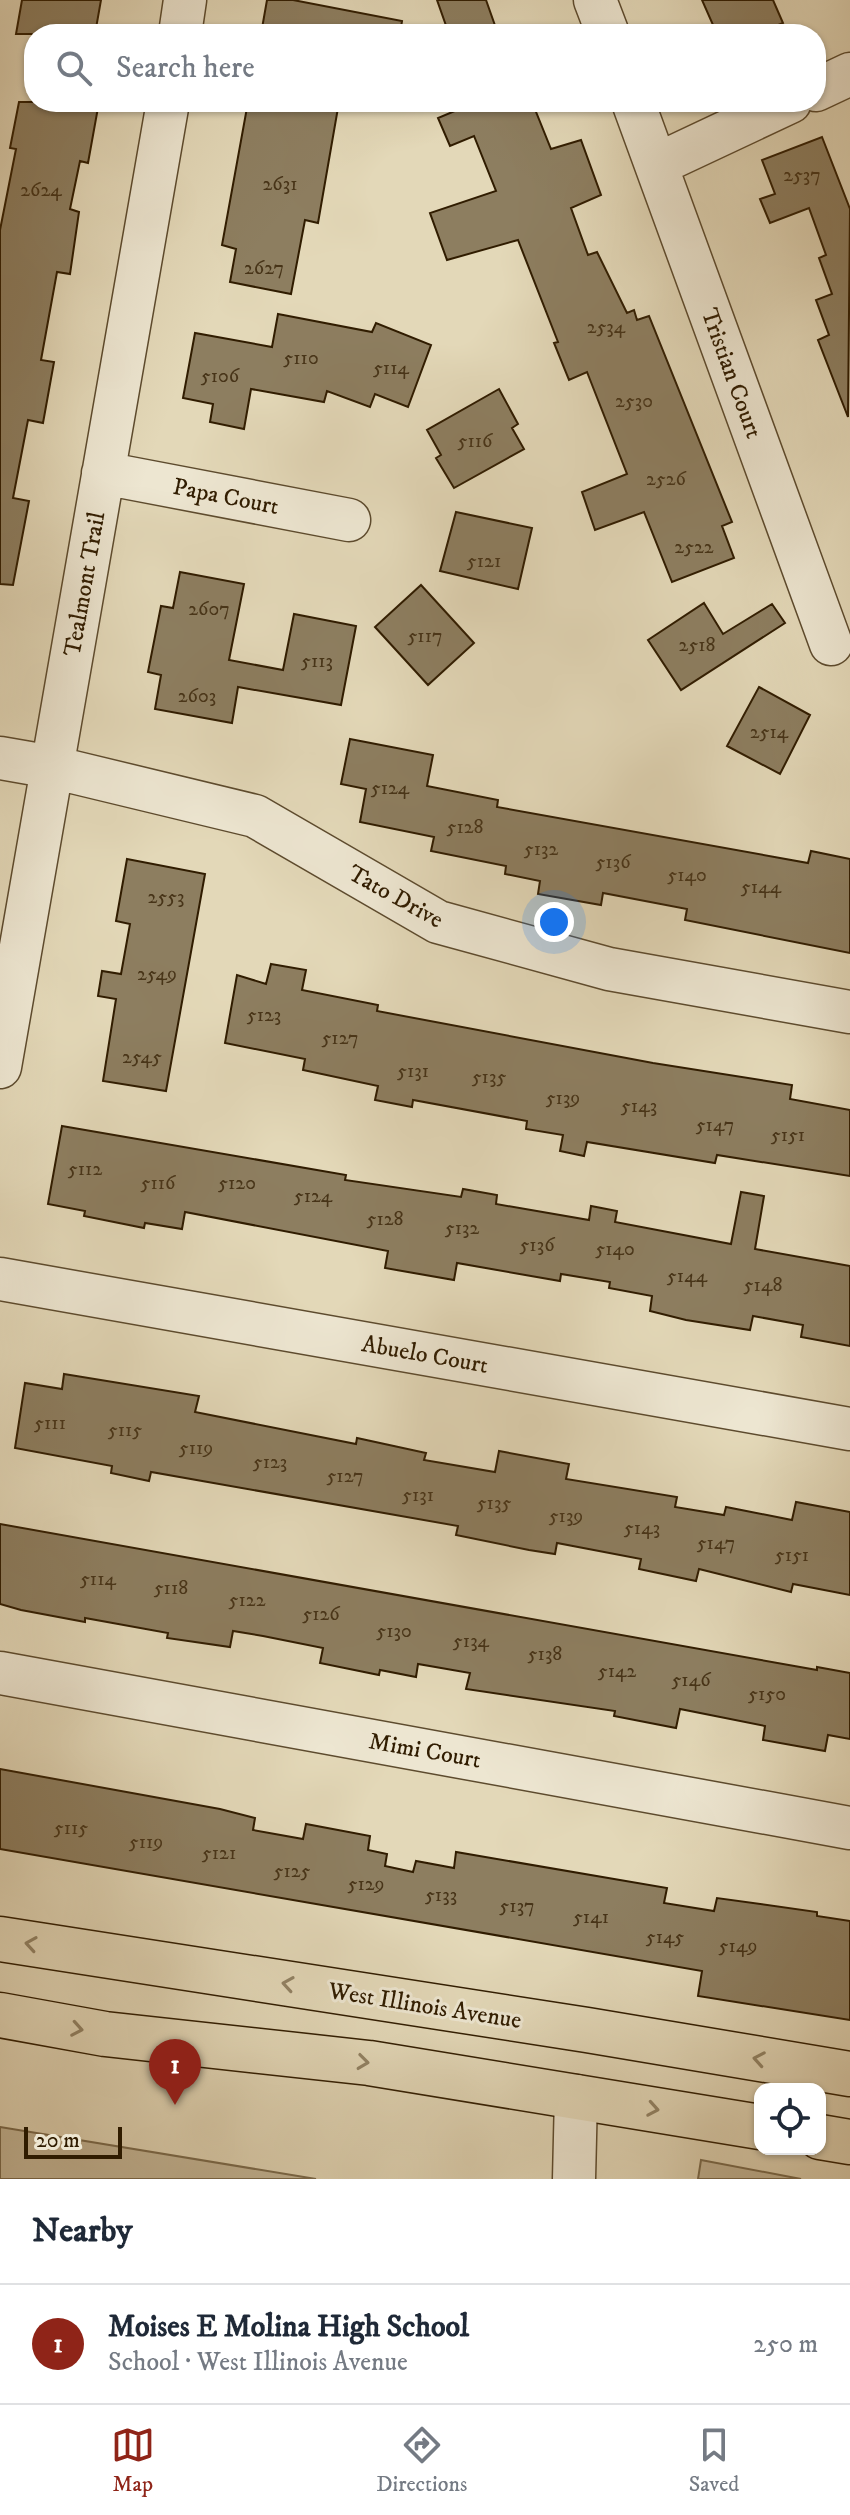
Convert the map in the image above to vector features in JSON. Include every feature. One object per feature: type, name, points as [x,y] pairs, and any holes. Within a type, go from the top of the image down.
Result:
[{"type":"main road","name":"West Illinois Avenue","points":[[0,1939],[850,2074]]},
{"type":"main road","points":[[0,2015],[105,2034],[369,2063],[754,2126]]},
{"type":"main road","points":[[576,2096],[587,2030]]},
{"type":"main road","points":[[826,2138],[850,2142]]},
{"type":"street","points":[[181,24],[185,0]]},
{"type":"street","points":[[595,0],[604,24]]},
{"type":"street","points":[[826,85],[850,74]]},
{"type":"street","name":"Tealmont Trail","points":[[0,1067],[166,112]]},
{"type":"street","name":"Tristian Court","points":[[637,112],[831,644]]},
{"type":"street","points":[[656,165],[769,112]]},
{"type":"street","name":"Papa Court","points":[[103,473],[349,520]]},
{"type":"street","name":"Tato Drive","points":[[0,758],[52,767],[255,816],[438,922],[609,969],[850,1012]]},
{"type":"street","name":"Abuelo Court","points":[[0,1279],[850,1429]]},
{"type":"street","name":"Mimi Court","points":[[0,1673],[850,1828]]},
{"type":"street","points":[[574,2179],[576,2096]]},
{"type":"shaded area","points":[[0,2127],[316,2179],[0,2179]]},
{"type":"shaded area","points":[[701,2160],[801,2179],[698,2179]]},
{"type":"building","points":[[22,0],[101,0],[97,24],[24,24],[24,34],[16,34]]},
{"type":"building","points":[[267,0],[293,0],[402,21],[402,24],[263,24]]},
{"type":"building","points":[[437,0],[486,0],[494,24],[445,24]]},
{"type":"building","points":[[702,0],[773,0],[783,23],[781,24],[713,24]]},
{"type":"building","points":[[19,102],[24,102],[24,112],[97,112],[88,163],[80,161],[70,209],[79,212],[70,274],[57,272],[41,360],[54,362],[43,423],[28,420],[13,498],[29,501],[13,585],[0,584],[0,230],[16,149],[10,148]]},
{"type":"building","points":[[246,112],[337,112],[318,223],[305,220],[291,294],[230,282],[236,249],[222,245]]},
{"type":"building","points":[[452,112],[536,112],[551,149],[581,140],[601,195],[571,208],[588,255],[597,252],[627,313],[634,310],[637,320],[649,316],[732,522],[722,526],[734,558],[672,582],[644,512],[595,530],[582,492],[627,474],[587,372],[569,380],[554,343],[558,342],[518,240],[447,260],[430,213],[496,191],[474,136],[450,146],[438,118]]},
{"type":"building","points":[[822,137],[850,209],[848,417],[818,340],[829,335],[816,300],[832,294],[819,258],[826,255],[809,208],[770,223],[760,199],[775,194],[762,160]]},
{"type":"building","points":[[278,314],[372,332],[376,323],[431,345],[408,407],[375,394],[370,407],[327,391],[324,402],[251,389],[244,429],[210,422],[213,404],[183,398],[195,333],[272,347]]},
{"type":"building","points":[[499,389],[518,424],[512,428],[524,449],[454,488],[436,458],[441,455],[427,430]]},
{"type":"building","points":[[456,512],[532,528],[518,589],[440,571]]},
{"type":"building","points":[[180,572],[244,584],[229,660],[283,670],[294,614],[356,626],[341,705],[238,687],[232,723],[155,709],[161,675],[148,672],[161,606],[173,608]]},
{"type":"building","points":[[421,585],[474,643],[428,685],[375,627]]},
{"type":"building","points":[[704,603],[723,634],[772,604],[785,623],[681,690],[648,640]]},
{"type":"building","points":[[759,687],[810,715],[780,774],[727,746]]},
{"type":"building","points":[[350,739],[433,755],[427,786],[498,800],[497,807],[808,863],[811,851],[850,859],[850,953],[685,920],[687,909],[603,893],[601,905],[538,894],[540,881],[505,874],[506,866],[431,851],[434,837],[360,822],[366,789],[341,784]]},
{"type":"building","points":[[127,859],[205,874],[166,1091],[103,1081],[116,999],[98,996],[102,971],[121,974],[130,924],[116,921]]},
{"type":"building","points":[[271,964],[306,970],[302,990],[378,1005],[377,1011],[653,1063],[792,1085],[790,1099],[850,1110],[850,1176],[717,1155],[715,1163],[587,1142],[584,1156],[560,1151],[563,1135],[526,1129],[527,1121],[413,1100],[412,1107],[375,1100],[378,1086],[303,1070],[305,1059],[225,1043],[237,975],[266,984]]},
{"type":"building","points":[[62,1126],[346,1175],[345,1180],[461,1197],[463,1189],[497,1195],[496,1204],[589,1220],[591,1206],[617,1211],[615,1222],[731,1244],[741,1192],[764,1196],[755,1249],[850,1266],[850,1346],[801,1337],[803,1325],[753,1316],[750,1330],[650,1311],[652,1296],[609,1288],[610,1282],[561,1274],[560,1281],[457,1263],[454,1280],[385,1268],[388,1251],[185,1212],[182,1229],[145,1223],[144,1228],[84,1216],[85,1211],[48,1204]]},
{"type":"building","points":[[64,1374],[199,1396],[195,1412],[356,1444],[357,1438],[426,1453],[424,1460],[495,1472],[499,1451],[569,1464],[566,1479],[677,1497],[675,1507],[724,1515],[726,1507],[792,1520],[796,1502],[850,1512],[850,1595],[793,1584],[791,1592],[699,1569],[696,1581],[639,1569],[641,1559],[557,1543],[555,1554],[529,1550],[456,1535],[458,1526],[151,1472],[149,1481],[111,1473],[112,1466],[15,1448],[25,1383],[62,1389]]},
{"type":"building","points":[[0,1524],[817,1670],[817,1667],[850,1673],[850,1739],[828,1735],[825,1751],[763,1740],[765,1726],[680,1709],[676,1728],[614,1716],[615,1711],[466,1689],[470,1673],[418,1664],[416,1677],[380,1670],[379,1675],[320,1663],[323,1648],[263,1636],[233,1631],[230,1647],[167,1638],[168,1633],[85,1618],[85,1622],[21,1610],[0,1604]]},
{"type":"building","points":[[0,1769],[220,1809],[255,1818],[253,1830],[303,1839],[306,1824],[370,1836],[368,1850],[387,1854],[385,1866],[413,1872],[416,1861],[454,1868],[456,1852],[667,1888],[664,1903],[714,1911],[717,1898],[817,1912],[817,1916],[850,1921],[850,2020],[698,1996],[702,1971],[0,1849]]},
{"type":"place","name":"Moises E Molina High School","points":[[175,2105]]}]
